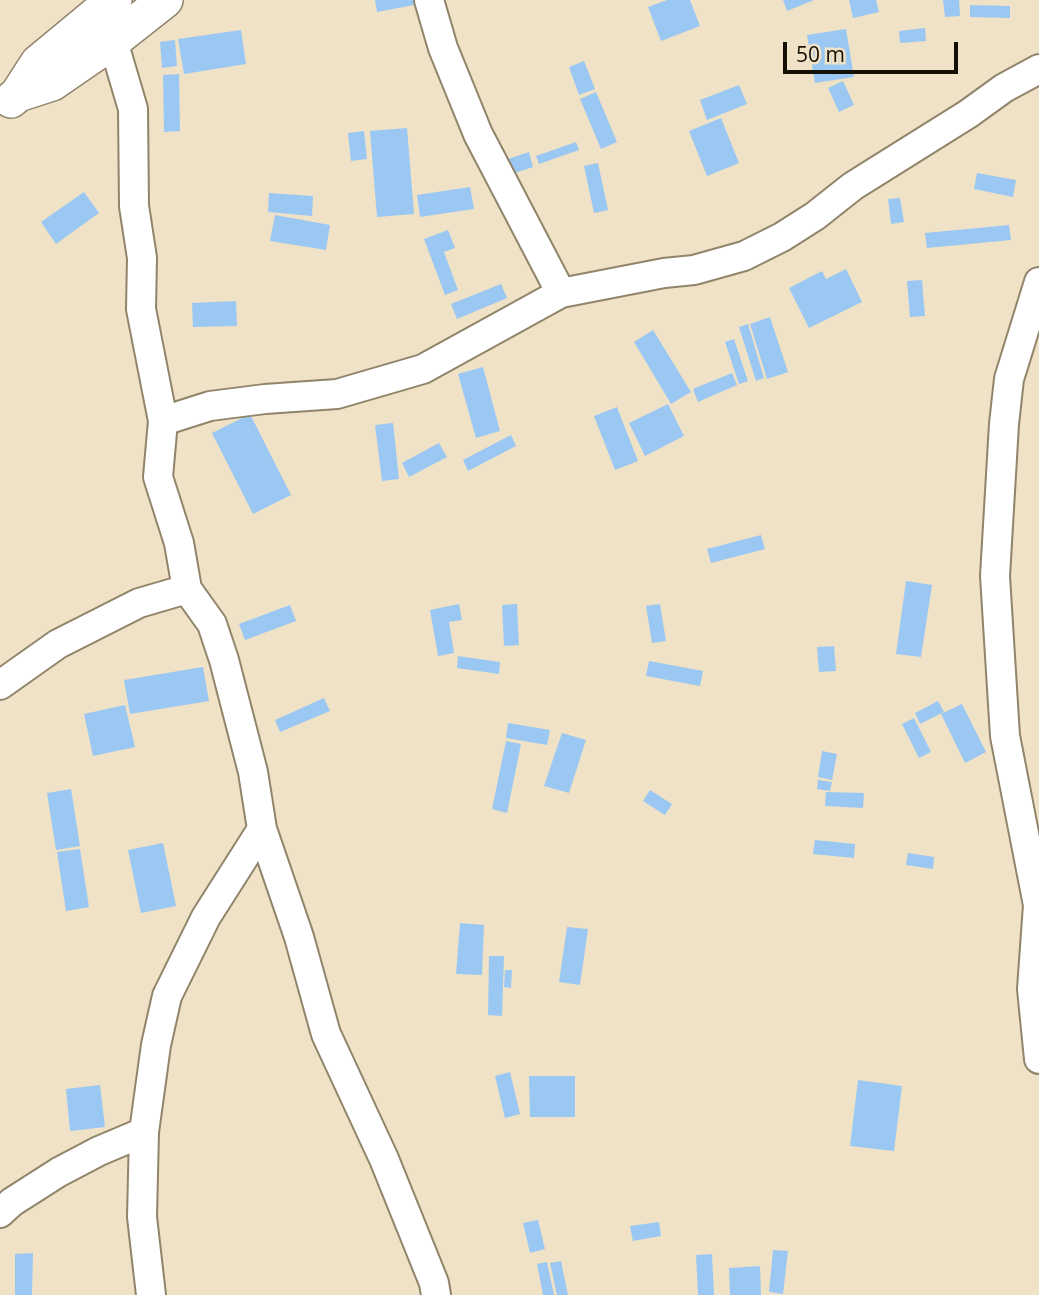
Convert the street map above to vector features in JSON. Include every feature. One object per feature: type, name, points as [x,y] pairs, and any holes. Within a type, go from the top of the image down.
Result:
[{"type":"main road","points":[[9,101],[51,83],[113,41],[165,0]]},
{"type":"main road","points":[[9,101],[38,63],[106,2]]},
{"type":"street","points":[[429,0],[443,48],[478,134],[561,293]]},
{"type":"street","points":[[113,41],[133,109],[134,206],[142,258],[141,309],[163,421],[158,477],[179,543],[187,589],[212,624],[225,660],[253,772],[262,829],[299,937],[326,1034],[384,1158],[434,1283],[436,1295]]},
{"type":"street","points":[[163,421],[210,405],[265,398],[337,394],[424,369],[561,293],[664,273],[694,270],[744,256],[815,216],[853,186],[968,114],[1003,88],[1039,68]]},
{"type":"street","points":[[1039,282],[1009,379],[995,576],[1004,737],[1034,860],[1038,905],[1032,989],[1039,1059]]},
{"type":"street","points":[[0,685],[58,644],[139,603],[187,589]]},
{"type":"street","points":[[151,1295],[142,1217],[144,1132],[156,1045],[167,996],[206,917],[262,829]]},
{"type":"street","points":[[0,1213],[12,1202],[59,1172],[144,1132]]},
{"type":"building","points":[[375,0],[413,0],[414,5],[377,12]]},
{"type":"building","points":[[667,0],[690,0],[700,26],[661,41],[648,7]]},
{"type":"building","points":[[783,0],[814,0],[787,11]]},
{"type":"building","points":[[849,0],[876,0],[879,12],[853,18]]},
{"type":"building","points":[[943,0],[959,0],[960,16],[945,17]]},
{"type":"building","points":[[970,5],[1010,6],[1010,18],[970,17]]},
{"type":"building","points":[[925,28],[926,41],[900,43],[899,31]]},
{"type":"building","points":[[846,29],[854,77],[815,83],[807,35]]},
{"type":"building","points":[[241,30],[246,64],[184,74],[178,39]]},
{"type":"building","points":[[175,40],[177,66],[162,68],[160,42]]},
{"type":"building","points":[[584,61],[595,89],[579,95],[569,67]]},
{"type":"building","points":[[179,74],[180,131],[164,132],[163,75]]},
{"type":"building","points":[[843,81],[854,105],[839,112],[828,88]]},
{"type":"building","points":[[739,85],[747,104],[707,120],[700,100]]},
{"type":"building","points":[[596,92],[617,142],[601,149],[580,99]]},
{"type":"building","points":[[721,118],[739,163],[707,176],[689,131]]},
{"type":"building","points":[[407,128],[414,214],[377,217],[370,131]]},
{"type":"building","points":[[364,131],[367,159],[351,161],[348,133]]},
{"type":"building","points":[[576,142],[579,150],[539,164],[536,156]]},
{"type":"building","points":[[529,152],[533,167],[509,175],[505,160]]},
{"type":"building","points":[[598,163],[608,210],[594,213],[584,166]]},
{"type":"building","points":[[977,173],[1016,180],[1013,197],[974,189]]},
{"type":"building","points":[[470,187],[474,209],[420,217],[417,195]]},
{"type":"building","points":[[84,192],[99,213],[56,244],[41,222]]},
{"type":"building","points":[[269,193],[313,196],[312,216],[268,212]]},
{"type":"building","points":[[900,198],[904,222],[891,224],[888,199]]},
{"type":"building","points":[[275,215],[330,225],[326,250],[270,241]]},
{"type":"building","points":[[1009,225],[1011,240],[927,248],[925,233]]},
{"type":"building","points":[[448,230],[455,248],[444,252],[458,290],[445,295],[424,239]]},
{"type":"building","points":[[846,269],[862,302],[809,328],[789,288],[822,271],[826,279]]},
{"type":"building","points":[[922,280],[925,316],[910,317],[907,281]]},
{"type":"building","points":[[501,284],[507,298],[457,319],[451,304]]},
{"type":"building","points":[[236,301],[237,326],[193,327],[192,303]]},
{"type":"building","points":[[770,317],[788,372],[767,379],[750,324]]},
{"type":"building","points":[[748,324],[764,378],[756,381],[739,327]]},
{"type":"building","points":[[653,330],[691,392],[671,404],[634,342]]},
{"type":"building","points":[[734,339],[748,381],[739,384],[725,342]]},
{"type":"building","points":[[483,367],[500,431],[476,438],[458,374]]},
{"type":"building","points":[[732,373],[737,385],[698,402],[693,389]]},
{"type":"building","points":[[668,404],[684,436],[645,456],[629,423]]},
{"type":"building","points":[[617,407],[638,461],[615,470],[594,416]]},
{"type":"building","points":[[250,414],[291,495],[253,514],[212,433]]},
{"type":"building","points":[[393,423],[399,479],[382,481],[375,425]]},
{"type":"building","points":[[511,435],[516,446],[468,471],[463,460]]},
{"type":"building","points":[[439,443],[447,457],[409,477],[402,463]]},
{"type":"building","points":[[761,535],[765,549],[711,563],[707,549]]},
{"type":"building","points":[[906,581],[932,585],[921,657],[896,654]]},
{"type":"building","points":[[459,604],[462,620],[449,622],[454,653],[438,656],[430,610]]},
{"type":"building","points":[[517,604],[519,645],[504,646],[502,605]]},
{"type":"building","points":[[660,604],[666,641],[652,643],[646,606]]},
{"type":"building","points":[[290,605],[296,621],[245,640],[239,624]]},
{"type":"building","points":[[834,646],[836,671],[819,672],[817,647]]},
{"type":"building","points":[[458,656],[500,662],[499,674],[457,668]]},
{"type":"building","points":[[649,661],[703,671],[700,686],[646,676]]},
{"type":"building","points":[[203,667],[209,701],[130,714],[124,680]]},
{"type":"building","points":[[324,698],[330,711],[280,732],[275,720]]},
{"type":"building","points":[[938,701],[944,712],[920,724],[915,713]]},
{"type":"building","points":[[962,704],[986,752],[965,763],[941,714]]},
{"type":"building","points":[[125,705],[135,747],[93,756],[84,714]]},
{"type":"building","points":[[914,718],[931,752],[919,758],[902,724]]},
{"type":"building","points":[[508,723],[550,730],[547,745],[506,738]]},
{"type":"building","points":[[562,733],[586,740],[569,793],[544,786]]},
{"type":"building","points":[[506,741],[521,744],[507,813],[492,809]]},
{"type":"building","points":[[822,751],[837,754],[832,780],[818,777]]},
{"type":"building","points":[[818,780],[832,782],[830,791],[817,789]]},
{"type":"building","points":[[71,789],[80,846],[56,850],[47,793]]},
{"type":"building","points":[[650,790],[672,804],[665,815],[643,801]]},
{"type":"building","points":[[826,792],[864,793],[863,808],[825,806]]},
{"type":"building","points":[[815,840],[855,844],[854,858],[813,854]]},
{"type":"building","points":[[163,843],[176,906],[141,913],[128,850]]},
{"type":"building","points":[[80,849],[89,907],[66,911],[57,852]]},
{"type":"building","points":[[908,853],[934,857],[933,869],[906,865]]},
{"type":"building","points":[[460,923],[484,925],[482,975],[456,974]]},
{"type":"building","points":[[567,927],[588,929],[580,985],[559,982]]},
{"type":"building","points":[[489,956],[504,956],[502,1016],[488,1015]]},
{"type":"building","points":[[505,970],[512,970],[511,988],[504,987]]},
{"type":"building","points":[[510,1072],[520,1114],[505,1118],[495,1076]]},
{"type":"building","points":[[529,1076],[575,1076],[575,1117],[530,1117]]},
{"type":"building","points":[[858,1080],[902,1086],[894,1151],[850,1146]]},
{"type":"building","points":[[100,1085],[105,1127],[70,1131],[66,1089]]},
{"type":"building","points":[[538,1220],[545,1249],[530,1253],[523,1223]]},
{"type":"building","points":[[659,1222],[661,1236],[633,1241],[630,1226]]},
{"type":"building","points":[[773,1250],[788,1251],[783,1294],[769,1292]]},
{"type":"building","points":[[33,1253],[32,1295],[15,1295],[15,1254]]},
{"type":"building","points":[[712,1254],[714,1295],[698,1295],[696,1255]]},
{"type":"building","points":[[561,1261],[568,1295],[557,1295],[550,1263]]},
{"type":"building","points":[[547,1262],[554,1295],[543,1295],[537,1264]]},
{"type":"building","points":[[760,1266],[761,1295],[730,1295],[729,1268]]}]
